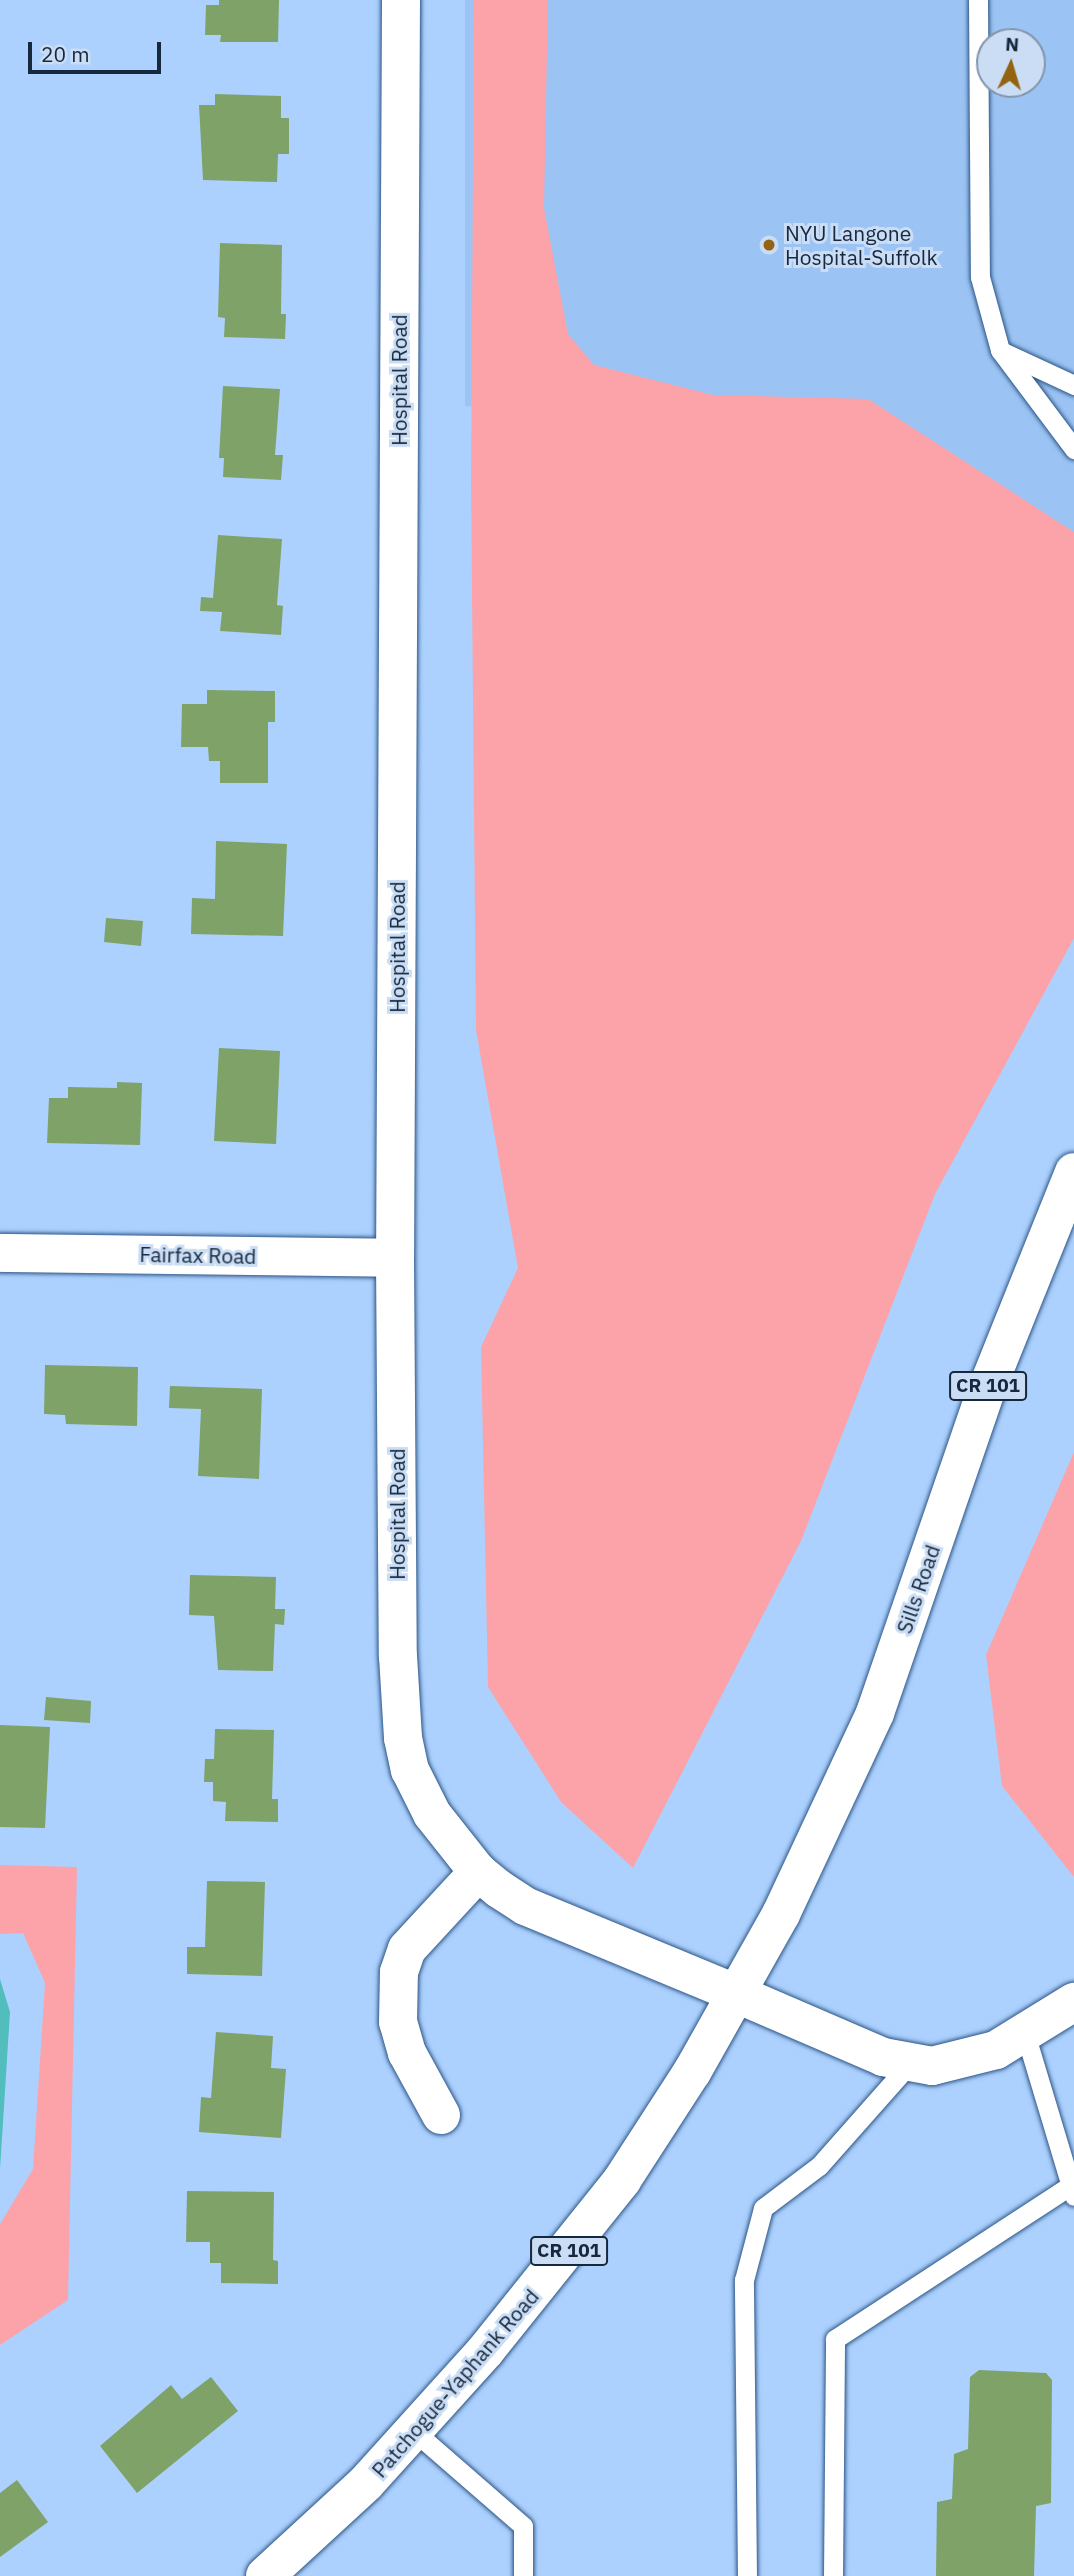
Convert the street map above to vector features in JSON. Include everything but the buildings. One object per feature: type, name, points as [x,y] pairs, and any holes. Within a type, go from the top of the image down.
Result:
[{"type":"street","name":"Hospital Road","points":[[401,0],[395,1258],[398,1657],[403,1738],[410,1769],[432,1814],[478,1872],[524,1906],[883,2057],[910,2063],[949,2065],[996,2050],[1074,2002]]},
{"type":"street","name":"Sills Road","points":[[737,1994],[830,1816],[875,1713],[986,1391],[1074,1172]]},
{"type":"street","name":"Fairfax Road","points":[[0,1253],[395,1258]]},
{"type":"street","points":[[441,2115],[407,2053],[398,2022],[399,1972],[407,1949],[478,1872]]},
{"type":"street","name":"Patchogue-Yaphank Road","points":[[265,2576],[415,2432],[566,2256],[622,2180],[737,1994]]},
{"type":"lane","points":[[978,0],[979,277],[1000,350],[1074,449]]},
{"type":"lane","points":[[1000,350],[1074,385]]},
{"type":"lane","points":[[833,2576],[835,2339],[1073,2191],[1025,2033]]},
{"type":"lane","points":[[747,2576],[744,2280],[763,2208],[819,2166],[910,2063]]},
{"type":"lane","points":[[415,2432],[523,2526],[523,2576]]},
{"type":"shaded area","name":"NYU Langone Hospital-Suffolk","points":[[465,0],[1074,0],[1074,578],[869,427],[465,406]]},
{"type":"shaded area","points":[[474,0],[548,0],[544,208],[568,334],[594,365],[713,395],[868,399],[1074,532],[1074,938],[935,1194],[801,1541],[633,1868],[561,1802],[488,1687],[481,1347],[518,1268],[476,1030],[471,484]]},
{"type":"shaded area","points":[[1074,1452],[1074,1877],[1002,1786],[986,1655]]},
{"type":"shaded area","points":[[0,1865],[77,1867],[68,2300],[0,2345],[0,2224],[33,2169],[45,1983],[23,1933],[0,1934]]},
{"type":"shaded area","points":[[0,1979],[10,2012],[0,2169]]},
{"type":"place","name":"NYU Langone Hospital-Suffolk","points":[[769,245]]}]
